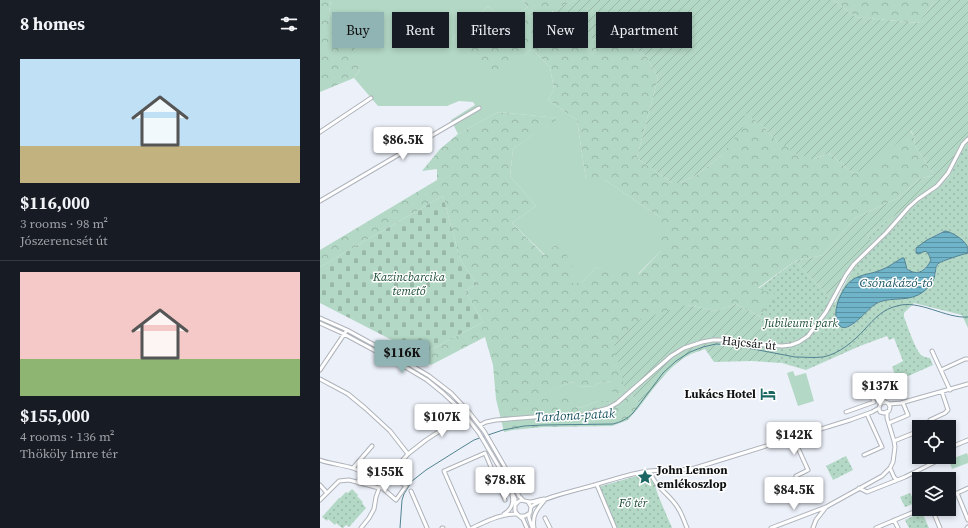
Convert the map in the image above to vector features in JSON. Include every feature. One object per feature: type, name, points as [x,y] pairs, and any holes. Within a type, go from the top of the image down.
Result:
[{"type":"street","points":[[320,132],[371,98]]},
{"type":"street","points":[[320,202],[479,108]]},
{"type":"street","name":"Hajcsár út","points":[[480,426],[486,422],[496,420],[544,416],[576,416],[590,414],[608,408],[617,403],[681,349],[708,340],[728,340],[751,344],[782,346],[799,342],[811,332],[826,312],[846,275],[854,264],[886,233],[909,207],[943,180],[963,144],[968,139]]},
{"type":"street","points":[[320,318],[346,330],[409,364],[429,376],[451,393],[469,412],[490,440],[519,496],[528,502],[552,498]]},
{"type":"street","points":[[320,323],[408,368],[427,380],[443,393],[465,415],[479,433],[502,472],[512,494],[512,502],[507,513]]},
{"type":"street","points":[[320,370],[346,330]]},
{"type":"street","points":[[932,351],[950,390]]},
{"type":"street","points":[[941,370],[968,359]]},
{"type":"street","points":[[846,412],[874,402],[864,378]]},
{"type":"street","points":[[320,379],[348,394],[366,408],[386,426],[408,454]]},
{"type":"street","points":[[533,528],[529,518],[531,508],[535,504],[552,498],[635,473],[688,470],[882,410],[897,404],[968,384]]},
{"type":"street","points":[[771,528],[826,507],[883,475],[890,468],[894,453],[894,441],[889,423],[882,410],[880,397],[876,388]]},
{"type":"street","points":[[930,420],[946,413],[948,410],[942,392]]},
{"type":"street","points":[[880,397],[890,407]]},
{"type":"street","points":[[882,410],[885,402]]},
{"type":"street","points":[[889,423],[908,415],[903,403]]},
{"type":"street","points":[[361,528],[370,518],[374,509],[379,487],[408,454],[426,440],[469,412]]},
{"type":"street","points":[[864,455],[882,447],[867,414]]},
{"type":"street","points":[[894,441],[912,434]]},
{"type":"street","points":[[794,437],[808,470],[796,476]]},
{"type":"street","points":[[956,445],[968,440]]},
{"type":"street","points":[[353,468],[372,446]]},
{"type":"street","points":[[505,500],[485,453],[444,471],[470,528],[507,513],[519,501],[523,500]]},
{"type":"street","points":[[320,460],[330,464],[353,468],[360,472],[358,482]]},
{"type":"street","points":[[859,488],[867,492],[933,464]]},
{"type":"street","points":[[890,468],[896,479]]},
{"type":"street","points":[[650,471],[654,481],[660,489],[669,496],[678,508],[687,528]]},
{"type":"street","points":[[320,500],[339,482],[346,480],[379,487],[396,500],[406,486],[400,482]]},
{"type":"street","points":[[320,485],[327,493]]},
{"type":"street","points":[[597,485],[615,528]]},
{"type":"street","points":[[508,486],[513,495],[515,511],[525,522],[527,528]]},
{"type":"street","points":[[968,494],[967,489],[957,493],[968,520]]},
{"type":"street","points":[[411,491],[427,528]]},
{"type":"street","points":[[533,528],[535,512],[544,501]]},
{"type":"street","points":[[528,502],[531,508]]},
{"type":"street","points":[[813,528],[816,520],[826,507]]},
{"type":"street","points":[[876,528],[912,513]]},
{"type":"street","points":[[500,516],[509,514],[525,516],[529,514]]},
{"type":"street","points":[[935,516],[940,528]]},
{"type":"street","points":[[545,518],[550,528]]},
{"type":"street","points":[[894,520],[898,528]]},
{"type":"green space","points":[[320,0],[331,0],[328,21],[332,25],[332,48],[354,48],[356,50],[360,70],[354,78],[320,92]]},
{"type":"green space","points":[[331,0],[522,0],[528,7],[520,12],[495,12],[488,6],[481,12],[457,12],[457,34],[452,39],[457,43],[457,48],[463,48],[499,77],[532,49],[550,67],[554,89],[548,100],[577,120],[586,180],[605,180],[661,218],[661,251],[638,274],[618,275],[596,267],[582,283],[571,283],[555,245],[545,255],[512,223],[536,206],[510,176],[513,149],[558,118],[498,112],[458,134],[451,120],[475,105],[473,102],[459,101],[447,106],[378,106],[354,78],[360,70],[346,48],[384,48],[384,12],[332,12],[332,27],[328,21]]},
{"type":"green space","points":[[522,0],[576,0],[552,11],[553,12],[533,12],[533,48],[588,48],[588,37],[596,40],[596,48],[633,48],[647,57],[658,78],[637,157],[672,183],[680,183],[698,174],[722,155],[745,112],[762,125],[777,141],[815,159],[829,153],[852,173],[892,146],[910,131],[914,136],[915,146],[934,175],[919,179],[898,198],[855,218],[823,255],[795,261],[758,288],[780,295],[759,316],[735,304],[717,311],[687,305],[625,389],[641,405],[628,420],[612,426],[543,427],[504,432],[496,399],[493,365],[485,337],[431,365],[419,357],[483,322],[465,291],[477,284],[460,259],[443,196],[320,267],[320,250],[437,180],[437,169],[422,171],[440,149],[458,134],[498,112],[559,118],[513,149],[510,176],[536,206],[512,223],[544,255],[555,245],[565,252],[576,274],[571,283],[582,283],[596,267],[618,274],[626,263],[639,274],[661,251],[661,218],[605,180],[586,180],[577,120],[548,100],[554,89],[550,67],[532,49],[499,78],[463,48],[525,48],[525,12],[520,12],[528,7]],"holes":[[[606,381],[611,382],[613,395],[617,396],[620,393],[624,398],[610,407],[609,401],[599,401],[579,408],[573,405],[570,400],[566,398],[543,399],[541,395],[569,383],[574,382],[577,386],[594,387],[597,384]]]},
{"type":"green space","points":[[576,0],[833,0],[856,17],[918,23],[935,0],[968,0],[968,142],[949,177],[905,214],[892,230],[856,265],[840,289],[834,302],[795,261],[823,255],[855,218],[898,198],[919,179],[934,175],[915,146],[914,136],[911,131],[867,169],[852,173],[829,153],[815,159],[797,154],[777,141],[762,125],[745,113],[743,127],[722,155],[698,174],[680,183],[672,183],[637,157],[658,78],[647,57],[633,48],[692,48],[692,12],[596,12],[596,40],[588,37],[588,12],[553,12],[552,10]],"holes":[[[904,209],[904,211],[885,232],[872,242],[867,235]]]},
{"type":"green space","points":[[833,0],[935,1],[918,23],[856,17]]},
{"type":"green space","points":[[488,6],[495,12],[481,12]]},
{"type":"green space","points":[[457,34],[457,43],[452,39]]},
{"type":"green space","name":"Jubileumi park","points":[[968,142],[968,248],[963,241],[951,233],[947,231],[942,232],[930,238],[915,249],[916,253],[919,254],[926,251],[929,255],[931,260],[924,269],[912,272],[908,269],[904,258],[902,258],[883,270],[851,280],[844,290],[836,307],[840,326],[845,328],[851,326],[873,306],[881,301],[899,299],[930,285],[936,274],[936,268],[939,263],[968,252],[968,328],[962,315],[914,303],[904,313],[911,337],[916,347],[921,355],[930,358],[933,365],[906,377],[904,383],[908,393],[903,394],[892,367],[903,361],[894,338],[889,340],[887,336],[860,346],[806,370],[782,363],[759,316],[779,295],[758,289],[795,261],[835,303],[856,265],[892,230],[905,214],[949,177]]},
{"type":"green space","name":"Kazincbarcika temető","points":[[443,196],[460,259],[477,284],[465,291],[483,322],[421,355],[320,303],[320,267]]},
{"type":"green space","points":[[905,208],[885,232],[872,242],[867,235]]},
{"type":"green space","points":[[735,304],[759,316],[782,363],[751,361],[714,362],[705,349],[691,354],[669,370],[641,405],[625,389],[614,344],[641,319],[687,305],[717,311]]},
{"type":"green space","points":[[793,371],[795,376],[806,373],[814,401],[798,406],[787,373]]},
{"type":"green space","points":[[606,381],[611,382],[624,398],[610,408],[609,401],[599,401],[579,408],[572,405],[570,400],[543,399],[540,395],[569,383],[575,382],[577,386],[594,387],[597,384]]},
{"type":"green space","points":[[967,453],[968,463],[952,469],[950,464],[956,464],[956,457]]},
{"type":"green space","points":[[846,456],[853,470],[833,480],[826,466]]},
{"type":"green space","name":"Fő tér","points":[[651,473],[658,495],[672,528],[615,528],[598,487]]},
{"type":"green space","points":[[352,489],[358,495],[357,496],[366,508],[349,527],[346,525],[342,528],[336,523],[335,525],[328,519],[327,521],[322,517],[339,498]]},
{"type":"green space","points":[[910,493],[912,497],[912,504],[905,507],[900,497]]},
{"type":"green space","points":[[914,516],[924,516],[929,528],[909,528],[905,520]]},
{"type":"water","name":"Csónakázó-tó","points":[[945,231],[954,234],[963,241],[966,244],[968,253],[939,263],[936,267],[931,284],[927,289],[918,295],[879,302],[848,327],[843,328],[840,326],[837,321],[836,308],[844,289],[852,280],[859,276],[884,269],[902,258],[904,258],[907,269],[915,272],[921,271],[927,267],[931,260],[926,251],[919,254],[916,253],[916,248],[927,240]]},
{"type":"waterway","name":"Tardona-patak","points":[[488,435],[503,430],[524,426],[613,424],[621,421],[633,413],[663,373],[676,361],[690,352],[703,347],[716,344],[732,345],[795,357],[823,357],[835,353],[846,346],[879,315],[892,307],[914,305],[951,315],[968,317]]},
{"type":"waterway","name":"Tardona-patak","points":[[400,528],[402,500],[412,481],[426,470],[461,448],[474,440],[485,436]]},
{"type":"place","name":"Lukács Hotel","points":[[768,394]]},
{"type":"place","name":"John Lennon emlékoszlop","points":[[645,477]]}]
